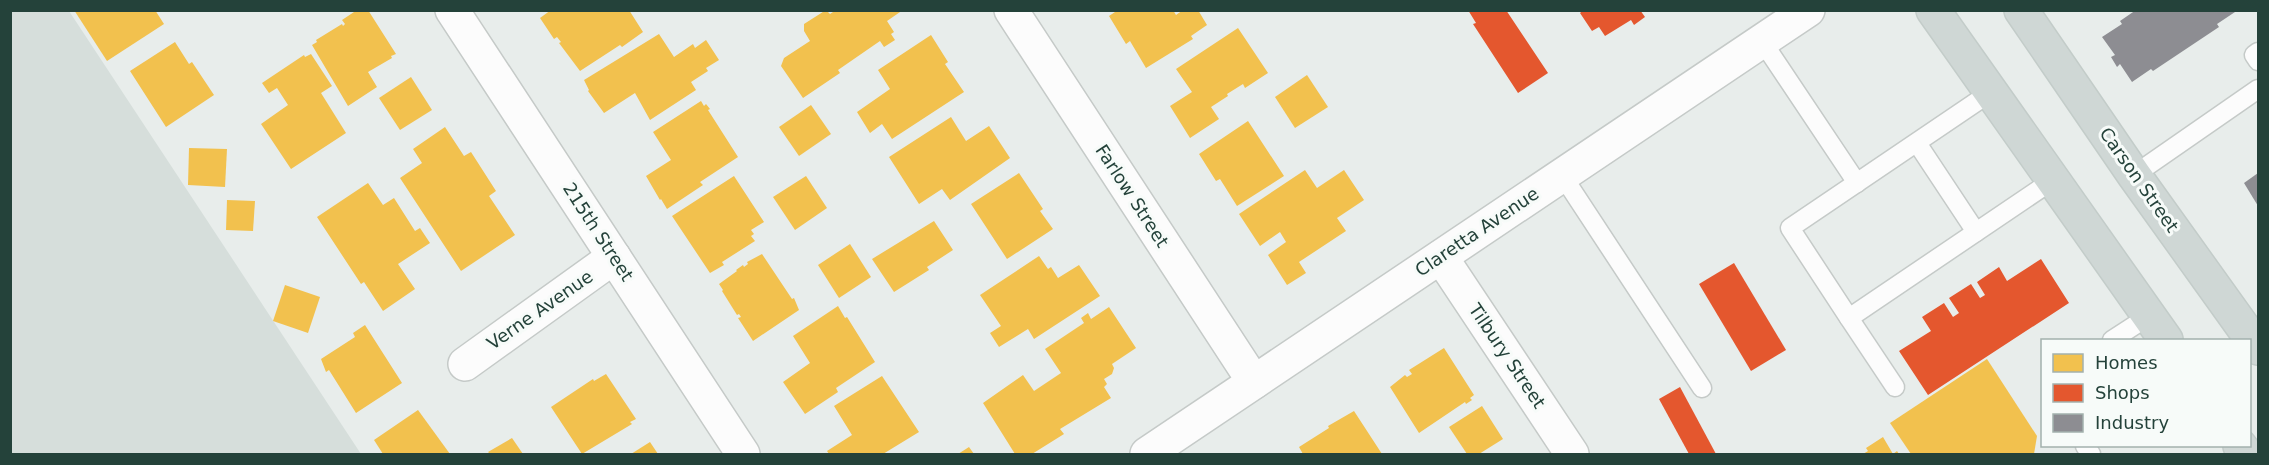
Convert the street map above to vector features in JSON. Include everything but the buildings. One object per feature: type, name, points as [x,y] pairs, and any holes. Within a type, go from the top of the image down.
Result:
[{"type":"main road","points":[[1933,10],[2157,328]]},
{"type":"main road","name":"Carson Street","points":[[2021,10],[2134,175],[2259,348]]},
{"type":"street","name":"215th Street","points":[[452,10],[743,454]]},
{"type":"street","name":"Farlow Street","points":[[1011,10],[1254,382]]},
{"type":"street","name":"Claretta Avenue","points":[[1147,454],[1808,10]]},
{"type":"street","name":"Verne Avenue","points":[[465,364],[614,257]]},
{"type":"street","name":"Tilbury Street","points":[[1441,257],[1572,454]]},
{"type":"lane","points":[[1762,41],[1857,183]]},
{"type":"lane","points":[[2259,52],[2254,55],[2259,61]]},
{"type":"lane","points":[[2134,175],[2259,89]]},
{"type":"lane","points":[[1894,387],[1790,228],[1991,92]]},
{"type":"lane","points":[[1917,143],[1976,232]]},
{"type":"lane","points":[[1562,175],[1702,387]]},
{"type":"lane","points":[[1850,318],[2053,180]]},
{"type":"lane","points":[[2116,339],[2157,328]]},
{"type":"shaded area","points":[[10,11],[69,11],[361,454],[11,454]]}]
